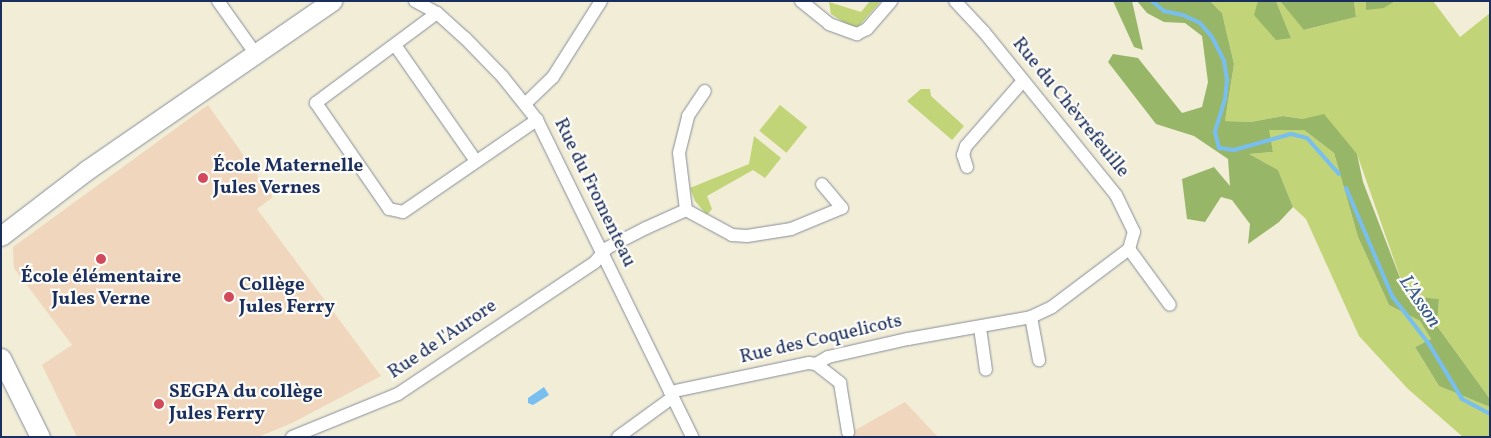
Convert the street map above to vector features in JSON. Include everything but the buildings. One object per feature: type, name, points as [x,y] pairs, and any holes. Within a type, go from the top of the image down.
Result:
[{"type":"main road","points":[[1,236],[87,170],[332,1]]},
{"type":"main road","points":[[1,358],[40,437]]},
{"type":"street","points":[[218,1],[255,53]]},
{"type":"street","name":"Rue du Fromenteau","points":[[415,1],[438,13],[502,76],[537,120],[692,437]]},
{"type":"street","points":[[525,104],[553,77],[601,1]]},
{"type":"street","points":[[801,1],[829,24],[858,34],[867,28],[891,1]]},
{"type":"street","name":"Rue du Chèvrefeuille","points":[[956,1],[1116,195],[1134,232],[1129,249]]},
{"type":"street","points":[[438,13],[316,103],[384,203],[394,212],[403,212],[537,120]]},
{"type":"street","points":[[395,45],[476,161]]},
{"type":"street","points":[[967,167],[962,155],[966,146],[1023,81]]},
{"type":"street","points":[[705,91],[688,116],[679,153],[686,210],[732,235],[791,229],[842,208],[822,184]]},
{"type":"street","name":"Rue de l'Aurore","points":[[292,437],[398,394],[595,262],[603,252],[686,210]]},
{"type":"street","points":[[1129,249],[1170,305]]},
{"type":"street","name":"Rue des Coquelicots","points":[[672,395],[809,363],[816,364],[828,357],[908,339],[980,328],[994,322],[1031,317],[1052,307],[1129,249]]},
{"type":"street","points":[[1031,317],[1039,360]]},
{"type":"street","points":[[980,328],[986,370]]},
{"type":"street","points":[[816,364],[840,384],[848,432]]},
{"type":"street","points":[[618,437],[672,395]]},
{"type":"shaded area","name":"Collège Jules Ferry","points":[[208,105],[273,197],[257,209],[381,376],[292,423],[258,437],[77,437],[42,365],[72,345],[14,268],[13,247]]},
{"type":"shaded area","points":[[905,402],[938,437],[843,437]]},
{"type":"green space","points":[[870,1],[881,1],[858,27],[848,25],[831,14],[829,2],[861,12]]},
{"type":"green space","points":[[1113,1],[1132,1],[1143,50],[1134,47]]},
{"type":"green space","points":[[1137,1],[1210,1],[1222,13],[1234,64],[1225,121],[1251,122],[1283,116],[1303,119],[1324,114],[1357,154],[1363,182],[1407,296],[1439,299],[1437,326],[1490,399],[1490,407],[1439,386],[1415,347],[1431,339],[1420,321],[1389,305],[1358,237],[1334,153],[1304,130],[1269,130],[1273,152],[1249,154],[1278,170],[1293,207],[1279,222],[1248,244],[1250,224],[1232,200],[1221,197],[1205,222],[1187,219],[1182,179],[1214,167],[1230,186],[1228,159],[1194,136],[1156,124],[1108,62],[1113,54],[1138,58],[1182,113],[1202,107],[1208,82],[1202,36],[1185,23],[1164,22],[1147,13]]},
{"type":"green space","points":[[1210,1],[1260,1],[1291,38],[1276,1],[1280,1],[1305,30],[1356,17],[1354,1],[1366,1],[1366,10],[1394,1],[1433,1],[1460,37],[1490,13],[1490,399],[1437,326],[1439,299],[1407,297],[1357,154],[1303,119],[1283,116],[1251,122],[1225,121],[1234,64],[1222,13]]},
{"type":"green space","points":[[1258,1],[1276,1],[1291,38],[1276,40],[1254,15]]},
{"type":"green space","points":[[1280,1],[1354,1],[1356,17],[1304,30]]},
{"type":"green space","points":[[1366,1],[1395,1],[1384,8],[1366,10]]},
{"type":"green space","points":[[921,89],[930,89],[931,96],[964,126],[952,140],[907,101]]},
{"type":"green space","points":[[780,105],[807,127],[786,153],[759,131]]},
{"type":"green space","points":[[1268,130],[1304,130],[1334,153],[1358,237],[1389,305],[1420,321],[1431,339],[1415,347],[1439,386],[1490,407],[1490,437],[1463,437],[1408,389],[1359,336],[1306,219],[1293,207],[1278,170],[1248,154],[1273,152]]},
{"type":"green space","points":[[754,136],[781,158],[765,178],[753,170],[707,196],[712,209],[707,215],[695,201],[690,188],[749,164]]},
{"type":"water","points":[[544,387],[549,395],[533,405],[528,403],[528,398]]},
{"type":"waterway","name":"L'Asson","points":[[1152,1],[1164,11],[1183,15],[1200,23],[1212,37],[1224,61],[1227,80],[1225,99],[1215,132],[1219,148],[1234,150],[1291,134],[1307,138],[1339,174]]},
{"type":"waterway","name":"L'Asson","points":[[1346,188],[1392,296],[1429,344],[1462,399],[1490,414]]},
{"type":"place","name":"École Maternelle Jules Vernes","points":[[203,178]]},
{"type":"place","name":"École élémentaire Jules Verne","points":[[101,259]]},
{"type":"place","name":"Collège Jules Ferry","points":[[229,297]]},
{"type":"place","name":"SEGPA du collège Jules Ferry","points":[[159,404]]}]
